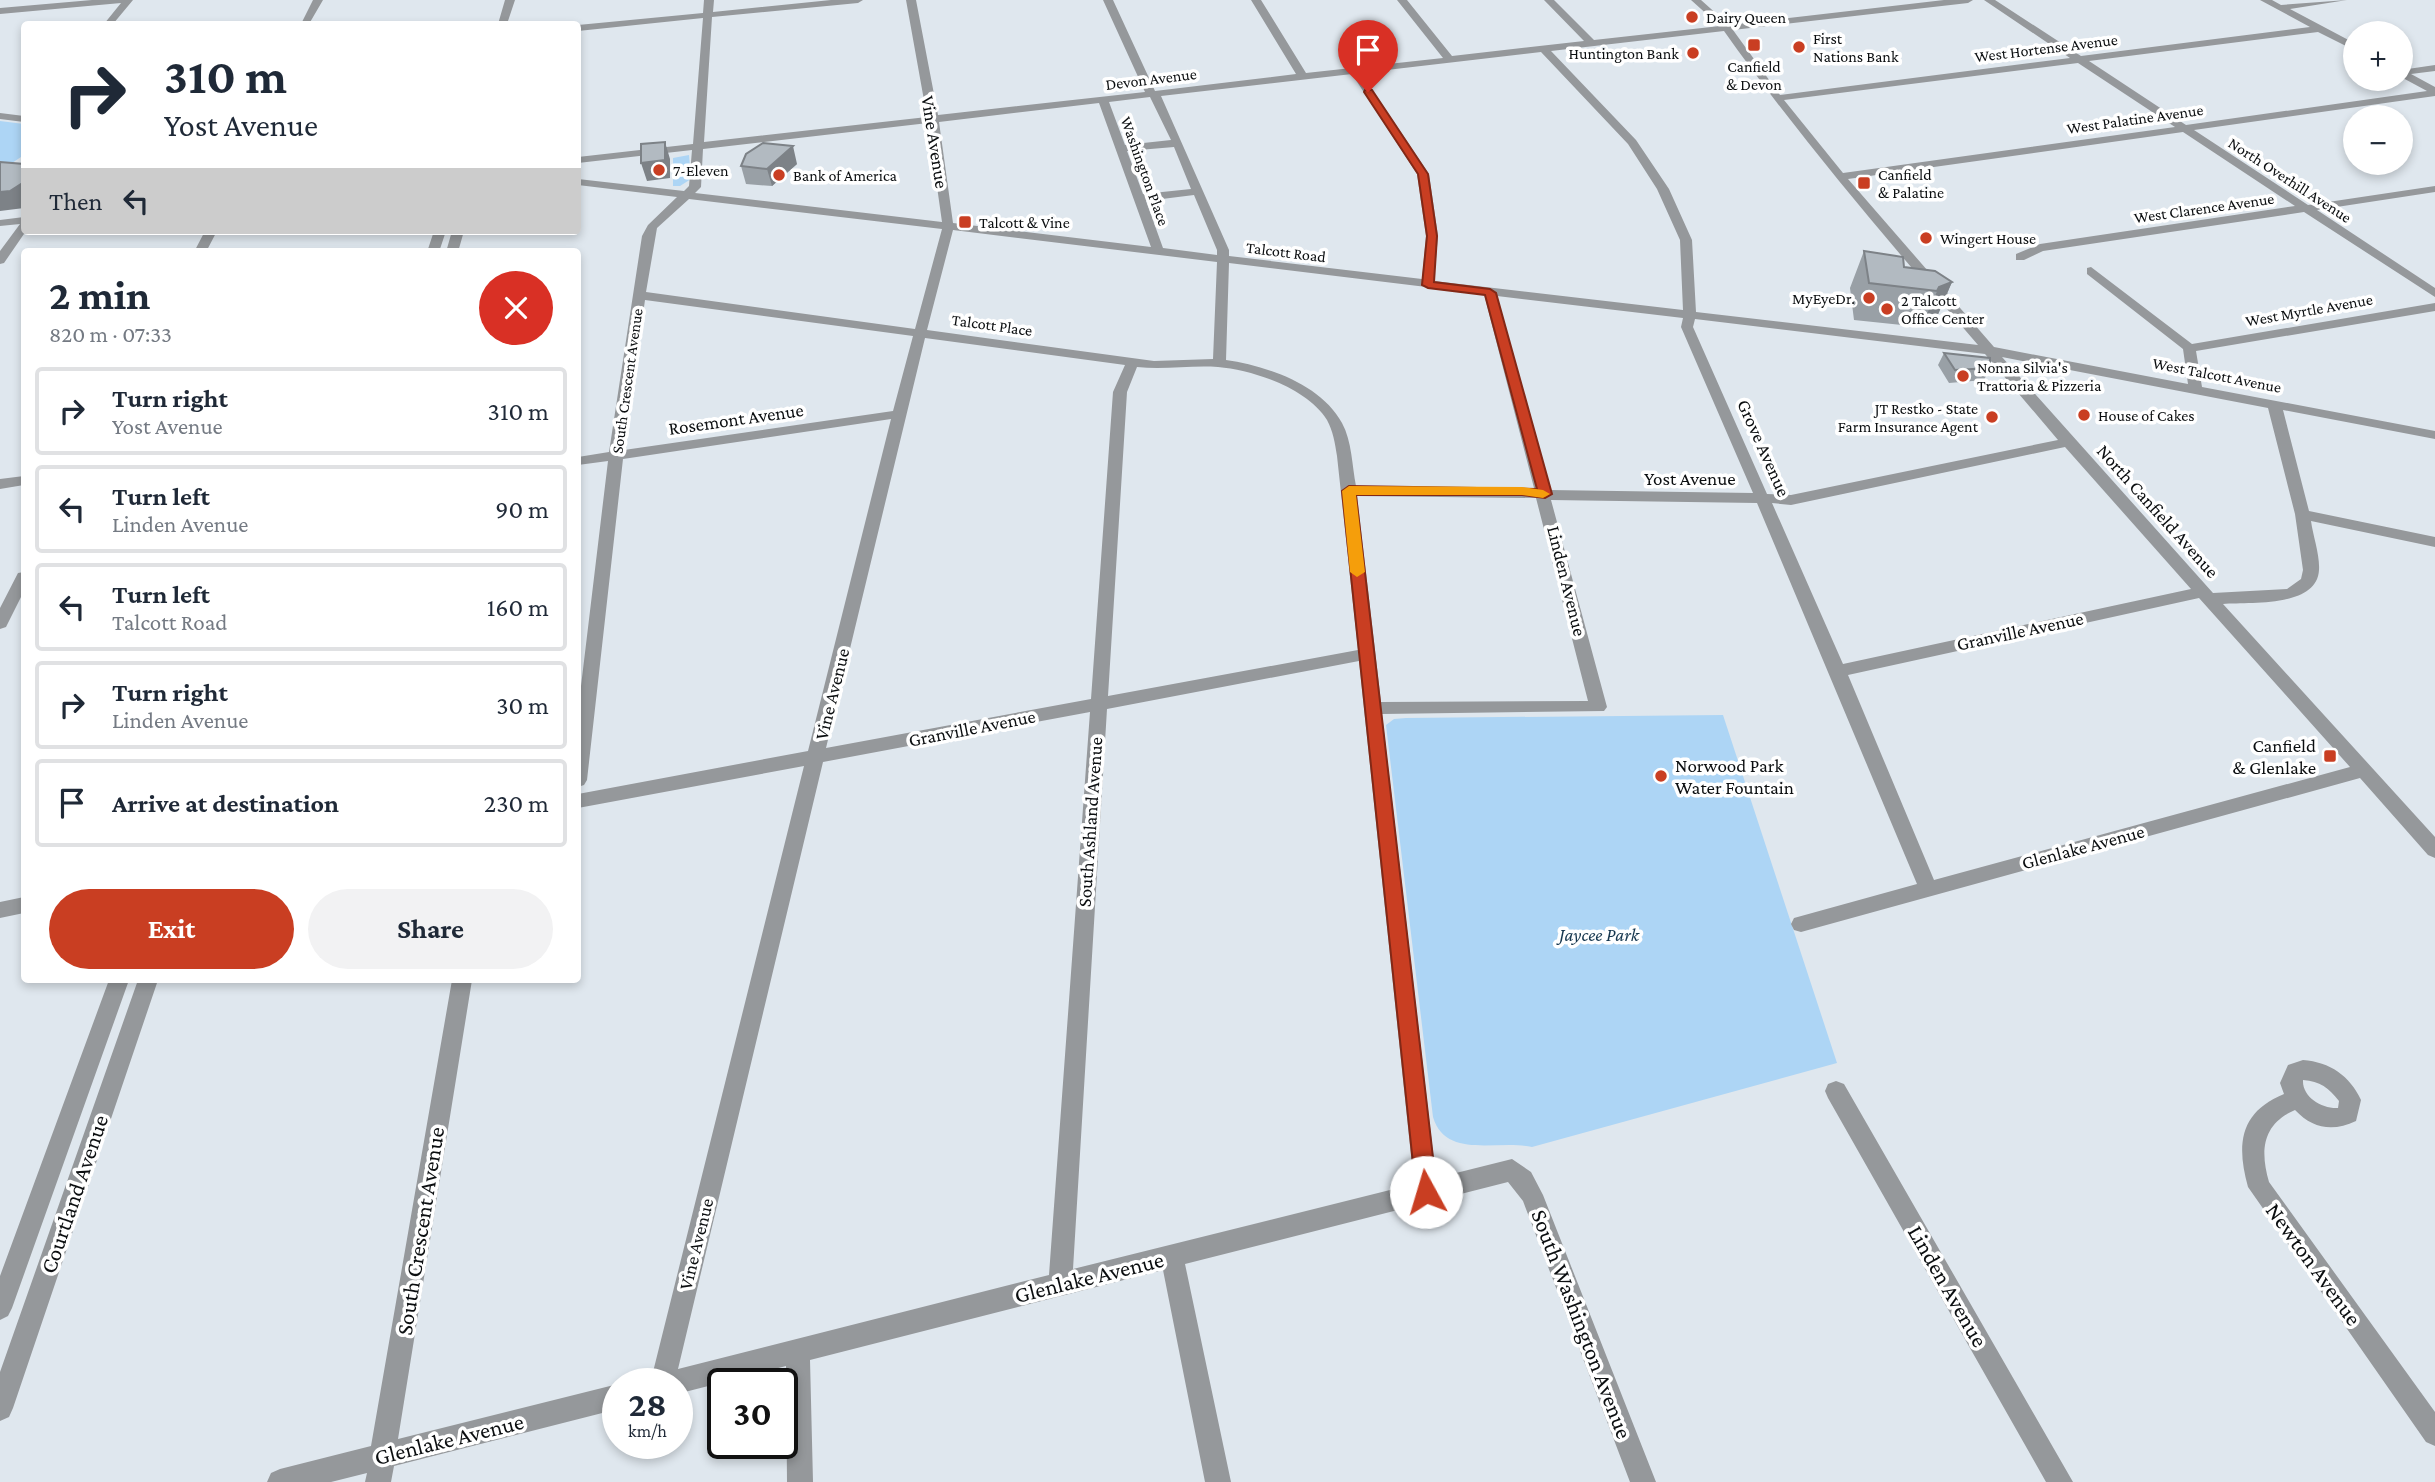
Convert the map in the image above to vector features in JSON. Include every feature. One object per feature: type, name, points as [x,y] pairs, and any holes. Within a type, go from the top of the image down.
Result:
[{"type":"street","points":[[0,11],[122,0]]},
{"type":"street","points":[[111,21],[128,0]]},
{"type":"street","points":[[307,21],[318,0]]},
{"type":"street","points":[[503,21],[510,0]]},
{"type":"street","name":"South Crescent Avenue","points":[[581,754],[638,295],[649,232],[695,187],[709,0]]},
{"type":"street","points":[[581,28],[859,0]]},
{"type":"street","name":"Vine Avenue","points":[[668,1368],[899,414],[948,227],[933,120],[911,0]]},
{"type":"street","points":[[1108,0],[1147,88],[1159,100],[1223,250],[1219,363]]},
{"type":"street","points":[[1256,0],[1303,77]]},
{"type":"street","points":[[1402,0],[1450,60]]},
{"type":"street","points":[[1549,0],[1592,44]]},
{"type":"street","name":"North Canfield Avenue","points":[[1696,0],[1727,28],[1777,98],[1840,177],[2068,442],[2435,850]]},
{"type":"street","points":[[1816,18],[1824,0]]},
{"type":"street","name":"Devon Avenue","points":[[581,160],[1968,0]]},
{"type":"street","name":"North Overhill Avenue","points":[[1989,0],[2435,293]]},
{"type":"street","points":[[2264,0],[2343,41]]},
{"type":"street","points":[[2279,8],[2342,0]]},
{"type":"street","name":"West Hortense Avenue","points":[[1777,98],[2319,29]]},
{"type":"street","name":"Grove Avenue","points":[[1544,49],[1632,142],[1663,189],[1686,240],[1690,316],[1687,327],[1838,671],[1929,890]]},
{"type":"street","points":[[2413,71],[2435,68]]},
{"type":"street","points":[[1355,71],[1423,174],[1432,236],[1428,285]]},
{"type":"street","points":[[2413,80],[2435,92]]},
{"type":"street","name":"West Palatine Avenue","points":[[1840,177],[2435,92]]},
{"type":"street","name":"Washington Place","points":[[1102,100],[1159,253]]},
{"type":"street","points":[[0,116],[21,119]]},
{"type":"street","points":[[1119,149],[1177,143]]},
{"type":"street","name":"Talcott Road","points":[[581,182],[1992,351]]},
{"type":"street","name":"West Clarence Avenue","points":[[2020,257],[2040,248],[2435,189]]},
{"type":"street","points":[[1139,198],[1199,191]]},
{"type":"street","points":[[0,223],[21,226]]},
{"type":"street","points":[[0,233],[21,228]]},
{"type":"street","points":[[0,260],[21,231]]},
{"type":"street","points":[[2091,271],[2189,348],[2196,389]]},
{"type":"street","name":"Linden Avenue","points":[[1373,708],[1598,707],[1545,494],[1490,293]]},
{"type":"street","name":"Talcott Place","points":[[638,295],[1166,366],[1219,363],[1288,384],[1306,393],[1329,413],[1339,433],[1349,491]]},
{"type":"street","name":"West Myrtle Avenue","points":[[2189,348],[2435,307]]},
{"type":"street","name":"West Talcott Avenue","points":[[1992,351],[2435,435]]},
{"type":"street","name":"South Ashland Avenue","points":[[1060,1285],[1120,391],[1133,361]]},
{"type":"street","points":[[2274,404],[2302,514],[2435,542]]},
{"type":"street","name":"Rosemont Avenue","points":[[581,461],[899,414]]},
{"type":"street","name":"Yost Avenue","points":[[1349,491],[1522,491],[1565,497],[1791,500],[2068,442]]},
{"type":"street","points":[[0,484],[21,481]]},
{"type":"street","points":[[1349,491],[1426,1192]]},
{"type":"street","name":"Granville Avenue","points":[[1838,671],[2205,595],[2289,594],[2308,581],[2311,570],[2302,514]]},
{"type":"street","points":[[0,623],[21,583]]},
{"type":"street","name":"Granville Avenue","points":[[581,800],[1366,654]]},
{"type":"street","name":"Glenlake Avenue","points":[[1801,924],[2364,770]]},
{"type":"street","points":[[0,910],[21,906]]},
{"type":"street","name":"Courtland Avenue","points":[[0,1308],[118,983]]},
{"type":"street","name":"Courtland Avenue","points":[[0,1408],[147,983]]},
{"type":"street","name":"South Crescent Avenue","points":[[378,1482],[462,983]]},
{"type":"street","name":"Linden Avenue","points":[[1836,1091],[2060,1482]]},
{"type":"street","name":"Newton Avenue","points":[[2297,1099],[2281,1104],[2263,1117],[2252,1136],[2251,1161],[2259,1186],[2435,1433]]},
{"type":"street","name":"Glenlake Avenue","points":[[693,1377],[1513,1170]]},
{"type":"street","name":"South Washington Avenue","points":[[1513,1170],[1532,1195],[1643,1482]]},
{"type":"street","points":[[1172,1256],[1217,1482]]},
{"type":"street","points":[[798,1351],[800,1482]]},
{"type":"street","name":"Glenlake Avenue","points":[[280,1482],[602,1400]]},
{"type":"green space","points":[[0,121],[21,124],[21,157],[0,171]]},
{"type":"green space","points":[[689,155],[691,179],[680,186],[673,186],[673,158]]},
{"type":"green space","name":"Jaycee Park","points":[[1723,715],[1837,1063],[1532,1147],[1475,1145],[1449,1139],[1433,1117],[1386,725],[1394,719],[1406,718]]},
{"type":"building","points":[[665,142],[665,160],[641,163],[641,144]]},
{"type":"building","points":[[763,143],[793,146],[767,169],[741,166],[746,154]]},
{"type":"building","points":[[0,162],[21,164],[21,184],[10,191],[0,192]]},
{"type":"building","points":[[1864,251],[1903,257],[1904,267],[1935,271],[1952,282],[1939,287],[1937,291],[1869,283]]},
{"type":"building","points":[[1944,353],[1990,358],[1990,368],[1955,370]]},
{"type":"slow traffic","points":[[1357,572],[1349,491],[1522,491],[1543,494]]},
{"type":"place","name":"Dairy Queen","points":[[1692,17]]},
{"type":"place","name":"Canfield & Devon","points":[[1754,45]]},
{"type":"place","name":"First Nations Bank","points":[[1799,47]]},
{"type":"place","name":"Huntington Bank","points":[[1693,53]]},
{"type":"place","name":"7-Eleven","points":[[659,170]]},
{"type":"place","name":"Bank of America","points":[[779,175]]},
{"type":"place","name":"Canfield & Palatine","points":[[1864,183]]},
{"type":"place","name":"Talcott & Vine","points":[[965,222]]},
{"type":"place","name":"Wingert House","points":[[1926,238]]},
{"type":"place","name":"MyEyeDr.","points":[[1869,298]]},
{"type":"place","name":"2 Talcott Office Center","points":[[1887,309]]},
{"type":"place","name":"Nonna Silvia's Trattoria & Pizzeria","points":[[1963,376]]},
{"type":"place","name":"House of Cakes","points":[[2084,415]]},
{"type":"place","name":"JT Restko - State Farm Insurance Agent","points":[[1992,417]]},
{"type":"place","name":"Canfield & Glenlake","points":[[2330,756]]},
{"type":"place","name":"Norwood Park Water Fountain","points":[[1661,776]]},
{"type":"route","points":[[1368,92],[1423,174],[1432,236],[1428,285],[1490,293],[1545,494],[1522,491],[1349,491],[1426,1192]]}]
